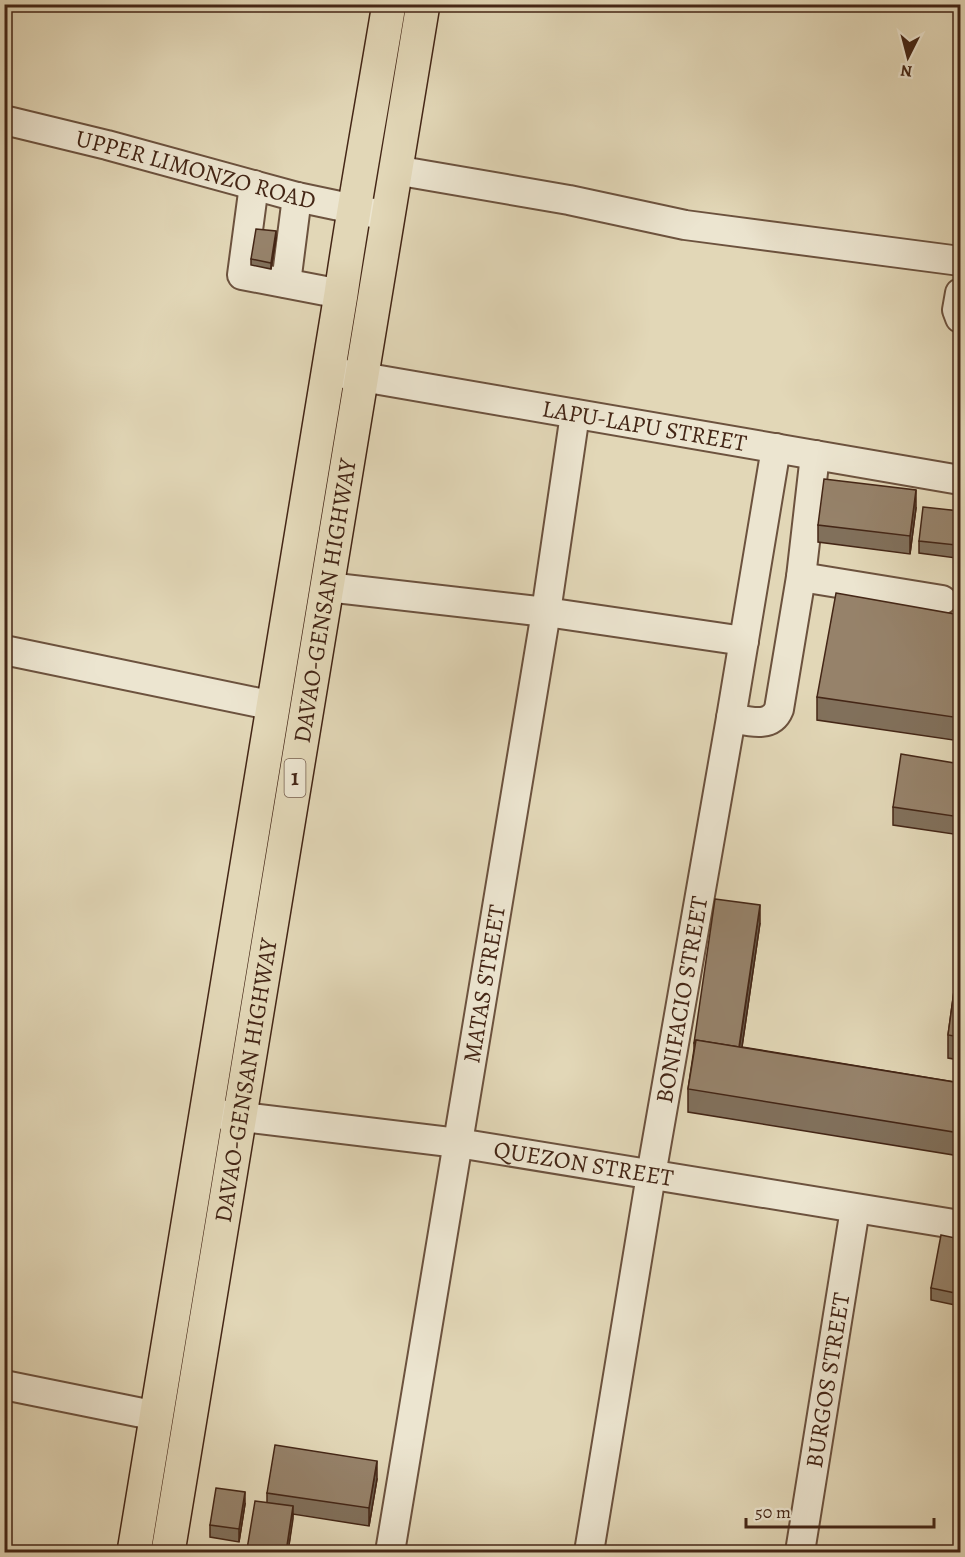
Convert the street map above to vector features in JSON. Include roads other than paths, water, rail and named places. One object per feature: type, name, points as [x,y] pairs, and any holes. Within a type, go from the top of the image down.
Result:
[{"type":"highway","name":"DAVAO-GENSAN HIGHWAY","points":[[134,1552],[342,294],[353,210],[361,177],[389,4]]},
{"type":"highway","name":"DAVAO-GENSAN HIGHWAY","points":[[168,1552],[423,4]]},
{"type":"street","name":"UPPER LIMONZO ROAD","points":[[4,120],[107,145],[297,197],[387,216]]},
{"type":"street","points":[[395,170],[569,200],[686,225],[960,261]]},
{"type":"street","points":[[254,185],[242,275],[342,294]]},
{"type":"street","points":[[286,283],[297,197]]},
{"type":"street","points":[[960,293],[957,310],[960,318]]},
{"type":"street","name":"LAPU-LAPU STREET","points":[[329,371],[960,480]]},
{"type":"street","name":"MATAS STREET","points":[[390,1552],[546,612],[575,414]]},
{"type":"street","name":"BONIFACIO STREET","points":[[590,1552],[651,1175],[776,448]]},
{"type":"street","points":[[731,718],[766,722],[776,716],[801,577],[815,455]]},
{"type":"street","points":[[801,577],[942,600]]},
{"type":"street","points":[[327,587],[546,612],[743,647],[788,659]]},
{"type":"street","points":[[4,650],[274,706]]},
{"type":"street","name":"QUEZON STREET","points":[[206,1113],[458,1143],[960,1225]]},
{"type":"street","name":"BURGOS STREET","points":[[800,1552],[855,1209]]},
{"type":"street","points":[[4,1385],[157,1416]]}]
